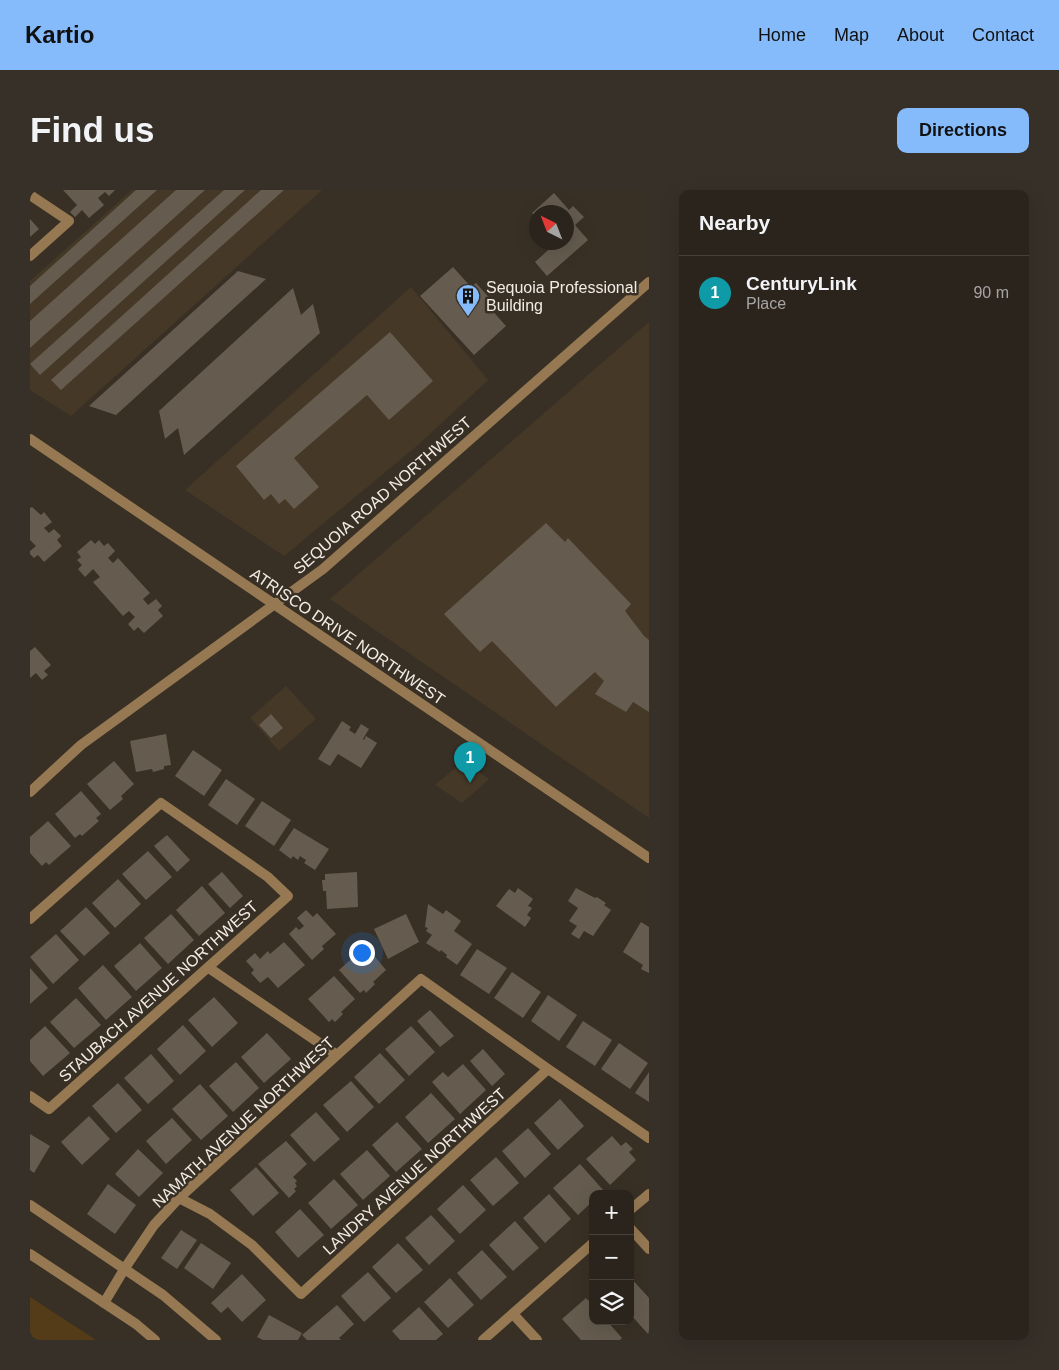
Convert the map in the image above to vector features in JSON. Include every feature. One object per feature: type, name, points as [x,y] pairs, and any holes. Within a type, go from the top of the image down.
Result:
[{"type":"street","points":[[30,194],[70,221],[30,256]]},
{"type":"street","name":"SEQUOIA ROAD NORTHWEST","points":[[30,792],[81,745],[323,568],[649,282]]},
{"type":"street","name":"ATRISCO DRIVE NORTHWEST","points":[[30,439],[649,858]]},
{"type":"street","name":"STAUBACH AVENUE NORTHWEST","points":[[30,919],[161,803],[268,877],[288,896],[48,1109],[30,1096]]},
{"type":"street","points":[[209,968],[337,1055]]},
{"type":"street","name":"NAMATH AVENUE NORTHWEST","points":[[104,1303],[154,1225],[179,1198],[421,979],[548,1069]]},
{"type":"street","points":[[548,1069],[649,1138]]},
{"type":"street","name":"LANDRY AVENUE NORTHWEST","points":[[179,1198],[210,1214],[252,1245],[301,1294],[548,1069]]},
{"type":"street","points":[[634,1207],[649,1194]]},
{"type":"street","points":[[30,1205],[163,1295],[216,1340]]},
{"type":"street","points":[[634,1232],[649,1249]]},
{"type":"street","points":[[483,1340],[589,1248]]},
{"type":"street","points":[[30,1254],[136,1324],[155,1340]]},
{"type":"street","points":[[513,1314],[537,1340]]},
{"type":"shaded area","points":[[132,190],[322,190],[71,416],[30,390],[30,281]]},
{"type":"shaded area","points":[[411,287],[488,380],[418,445],[284,556],[185,490]]},
{"type":"shaded area","points":[[649,322],[649,818],[330,599]]},
{"type":"shaded area","points":[[286,686],[316,719],[279,751],[250,718]]},
{"type":"shaded area","points":[[464,761],[489,779],[462,803],[435,785]]},
{"type":"shaded area","points":[[30,1297],[96,1340],[30,1340]]},
{"type":"building","points":[[63,190],[115,190],[109,196],[105,192],[98,198],[104,205],[89,218],[82,210],[75,217],[70,212],[77,205]]},
{"type":"building","points":[[136,190],[157,190],[30,304],[30,286]]},
{"type":"building","points":[[176,190],[205,190],[30,348],[30,321]]},
{"type":"building","points":[[224,190],[245,190],[40,375],[30,364]]},
{"type":"building","points":[[261,190],[284,190],[61,390],[51,380]]},
{"type":"building","points":[[554,193],[565,205],[541,205]]},
{"type":"building","points":[[574,207],[584,217],[575,225],[588,240],[547,276],[535,262],[548,250],[574,250]]},
{"type":"building","points":[[30,219],[39,229],[30,237]]},
{"type":"building","name":"Sequoia Professional Building","points":[[453,267],[471,287],[476,283],[494,303],[489,307],[506,326],[474,355],[420,296]]},
{"type":"building","points":[[238,271],[266,279],[116,415],[89,406]]},
{"type":"building","points":[[293,288],[301,315],[313,304],[320,333],[184,455],[178,428],[165,439],[159,411]]},
{"type":"building","points":[[390,332],[433,381],[389,420],[367,395],[294,458],[319,487],[294,509],[285,499],[279,504],[271,494],[264,500],[236,466]]},
{"type":"building","points":[[32,507],[41,515],[44,512],[52,522],[44,528],[49,533],[54,529],[61,536],[57,540],[62,546],[44,562],[38,555],[34,558],[30,554],[30,551],[36,546],[30,540],[30,508]]},
{"type":"building","points":[[546,523],[565,542],[568,538],[631,604],[625,611],[649,640],[649,712],[633,702],[626,712],[595,694],[604,681],[595,672],[556,707],[492,641],[480,652],[444,614]]},
{"type":"building","points":[[91,540],[95,544],[99,540],[104,546],[108,543],[115,551],[108,558],[113,563],[118,558],[150,593],[143,599],[148,605],[156,599],[162,606],[158,610],[163,616],[144,633],[138,627],[134,631],[128,624],[135,617],[129,611],[123,616],[93,582],[100,577],[93,569],[85,577],[78,569],[82,565],[77,560],[81,557],[77,552]]},
{"type":"building","points":[[35,647],[51,665],[44,671],[48,675],[42,680],[36,673],[30,678],[30,651]]},
{"type":"building","points":[[271,714],[283,728],[271,738],[259,725]]},
{"type":"building","points":[[342,721],[351,727],[349,730],[355,734],[361,724],[369,729],[363,739],[366,736],[377,743],[361,768],[338,754],[330,766],[318,759]]},
{"type":"building","points":[[166,734],[171,765],[164,766],[164,769],[153,772],[152,769],[136,772],[130,741]]},
{"type":"building","points":[[193,750],[222,770],[204,796],[175,776]]},
{"type":"building","points":[[114,761],[134,784],[121,796],[123,799],[110,810],[87,784]]},
{"type":"building","points":[[226,779],[255,799],[237,825],[208,805]]},
{"type":"building","points":[[81,791],[101,814],[96,818],[99,821],[82,836],[80,834],[75,838],[55,814]]},
{"type":"building","points":[[262,801],[291,820],[274,846],[245,826]]},
{"type":"building","points":[[48,821],[71,846],[49,865],[46,862],[42,866],[30,853],[30,837]]},
{"type":"building","points":[[294,828],[329,849],[315,870],[304,863],[306,860],[300,856],[298,860],[293,856],[291,859],[279,850]]},
{"type":"building","points":[[167,835],[190,860],[177,872],[154,846]]},
{"type":"building","points":[[148,851],[172,877],[146,900],[122,874]]},
{"type":"building","points":[[222,872],[243,896],[230,908],[208,884]]},
{"type":"building","points":[[357,872],[358,907],[327,909],[326,891],[323,891],[322,880],[325,880],[325,874]]},
{"type":"building","points":[[118,879],[141,904],[115,928],[92,903]]},
{"type":"building","points":[[202,886],[225,913],[199,936],[176,910]]},
{"type":"building","points":[[518,888],[533,899],[528,906],[532,908],[527,915],[531,918],[525,927],[496,906],[509,889],[515,893]]},
{"type":"building","points":[[576,888],[595,898],[597,897],[606,903],[604,905],[611,910],[593,936],[584,931],[579,939],[571,934],[577,926],[569,921],[578,908],[568,901]]},
{"type":"building","points":[[428,904],[443,914],[446,910],[461,921],[454,931],[472,944],[457,965],[446,957],[447,955],[441,950],[440,952],[426,943],[432,935],[426,931],[428,928],[425,927]]},
{"type":"building","points":[[86,907],[110,933],[84,956],[60,931]]},
{"type":"building","points":[[306,910],[313,917],[317,913],[336,934],[322,946],[324,949],[312,960],[289,934],[296,927],[299,930],[304,926],[297,918]]},
{"type":"building","points":[[171,914],[194,940],[168,964],[144,938]]},
{"type":"building","points":[[406,914],[419,942],[388,959],[374,929]]},
{"type":"building","points":[[641,922],[649,927],[649,973],[641,969],[643,965],[623,952]]},
{"type":"building","points":[[56,934],[79,960],[53,984],[30,957]]},
{"type":"building","points":[[284,942],[305,965],[278,988],[268,977],[260,983],[251,973],[254,970],[246,961],[255,953],[260,959],[268,951],[270,954]]},
{"type":"building","points":[[140,943],[162,968],[136,991],[114,966]]},
{"type":"building","points":[[366,946],[386,970],[373,982],[375,984],[366,993],[364,990],[360,993],[339,970]]},
{"type":"building","points":[[477,949],[507,968],[489,994],[460,975]]},
{"type":"building","points":[[103,965],[132,997],[106,1020],[78,988]]},
{"type":"building","points":[[30,968],[48,988],[30,1004]]},
{"type":"building","points":[[512,972],[541,992],[523,1018],[494,998]]},
{"type":"building","points":[[334,976],[355,999],[341,1012],[343,1014],[335,1022],[332,1019],[329,1022],[308,999]]},
{"type":"building","points":[[548,995],[577,1015],[559,1041],[531,1021]]},
{"type":"building","points":[[214,997],[238,1023],[212,1047],[188,1020]]},
{"type":"building","points":[[76,998],[101,1025],[74,1048],[50,1022]]},
{"type":"building","points":[[430,1010],[454,1036],[440,1047],[417,1021]]},
{"type":"building","points":[[583,1021],[612,1040],[595,1066],[566,1047]]},
{"type":"building","points":[[183,1025],[206,1051],[180,1075],[157,1049]]},
{"type":"building","points":[[45,1026],[70,1053],[43,1076],[30,1061],[30,1040]]},
{"type":"building","points":[[411,1026],[435,1052],[409,1076],[385,1049]]},
{"type":"building","points":[[267,1033],[291,1059],[264,1083],[241,1057]]},
{"type":"building","points":[[619,1043],[648,1063],[630,1089],[601,1069]]},
{"type":"building","points":[[483,1049],[505,1074],[492,1086],[470,1061]]},
{"type":"building","points":[[380,1053],[405,1080],[379,1104],[354,1077]]},
{"type":"building","points":[[151,1054],[174,1081],[148,1104],[124,1078]]},
{"type":"building","points":[[236,1062],[259,1088],[233,1112],[209,1086]]},
{"type":"building","points":[[463,1064],[486,1090],[460,1114],[432,1082],[443,1072],[448,1077]]},
{"type":"building","points":[[649,1072],[649,1102],[635,1093]]},
{"type":"building","points":[[351,1081],[374,1107],[347,1132],[323,1105]]},
{"type":"building","points":[[118,1083],[142,1110],[116,1133],[92,1106]]},
{"type":"building","points":[[200,1084],[228,1116],[201,1140],[172,1109]]},
{"type":"building","points":[[431,1093],[455,1119],[428,1143],[405,1117]]},
{"type":"building","points":[[560,1099],[584,1126],[558,1150],[534,1123]]},
{"type":"building","points":[[316,1112],[340,1139],[314,1162],[290,1135]]},
{"type":"building","points":[[89,1116],[110,1139],[82,1165],[61,1142]]},
{"type":"building","points":[[172,1118],[192,1140],[166,1164],[146,1141]]},
{"type":"building","points":[[397,1122],[422,1149],[396,1172],[372,1145]]},
{"type":"building","points":[[528,1128],[551,1154],[525,1178],[502,1151]]},
{"type":"building","points":[[30,1134],[50,1146],[34,1173],[30,1170]]},
{"type":"building","points":[[612,1136],[621,1146],[626,1142],[633,1149],[629,1152],[636,1160],[610,1185],[586,1159]]},
{"type":"building","points":[[286,1141],[307,1164],[293,1177],[297,1181],[295,1183],[297,1186],[294,1189],[296,1191],[289,1198],[258,1164]]},
{"type":"building","points":[[138,1149],[163,1173],[139,1197],[115,1174]]},
{"type":"building","points":[[367,1150],[390,1176],[363,1200],[340,1174]]},
{"type":"building","points":[[496,1157],[519,1183],[493,1206],[470,1180]]},
{"type":"building","points":[[580,1164],[603,1190],[589,1190],[589,1205],[578,1215],[553,1188]]},
{"type":"building","points":[[256,1167],[279,1193],[253,1216],[230,1190]]},
{"type":"building","points":[[334,1179],[358,1205],[331,1229],[308,1203]]},
{"type":"building","points":[[108,1184],[136,1205],[115,1234],[87,1214]]},
{"type":"building","points":[[463,1185],[486,1210],[460,1234],[437,1209]]},
{"type":"building","points":[[549,1194],[571,1219],[545,1243],[523,1218]]},
{"type":"building","points":[[300,1209],[324,1235],[298,1258],[275,1232]]},
{"type":"building","points":[[431,1215],[455,1241],[429,1265],[405,1238]]},
{"type":"building","points":[[515,1221],[539,1248],[513,1271],[489,1245]]},
{"type":"building","points":[[181,1230],[197,1240],[177,1269],[161,1258]]},
{"type":"building","points":[[201,1243],[231,1263],[213,1289],[184,1268]]},
{"type":"building","points":[[398,1243],[423,1270],[396,1293],[372,1267]]},
{"type":"building","points":[[482,1250],[507,1277],[481,1300],[457,1273]]},
{"type":"building","points":[[368,1272],[391,1298],[364,1322],[341,1296]]},
{"type":"building","points":[[242,1274],[266,1300],[242,1322],[228,1307],[221,1313],[211,1303]]},
{"type":"building","points":[[450,1278],[474,1305],[448,1328],[424,1302]]},
{"type":"building","points":[[634,1281],[649,1298],[649,1335],[634,1318]]},
{"type":"building","points":[[586,1298],[589,1301],[589,1325],[611,1325],[622,1338],[620,1340],[581,1340],[562,1319]]},
{"type":"building","points":[[337,1305],[354,1324],[339,1338],[341,1340],[307,1340],[302,1335]]},
{"type":"building","points":[[419,1307],[443,1334],[436,1340],[400,1340],[392,1331]]},
{"type":"building","points":[[269,1315],[302,1333],[298,1340],[263,1340],[257,1337]]},
{"type":"place","name":"Sequoia Professional Building","points":[[468,317]]},
{"type":"place","name":"CenturyLink","points":[[470,783]]}]
